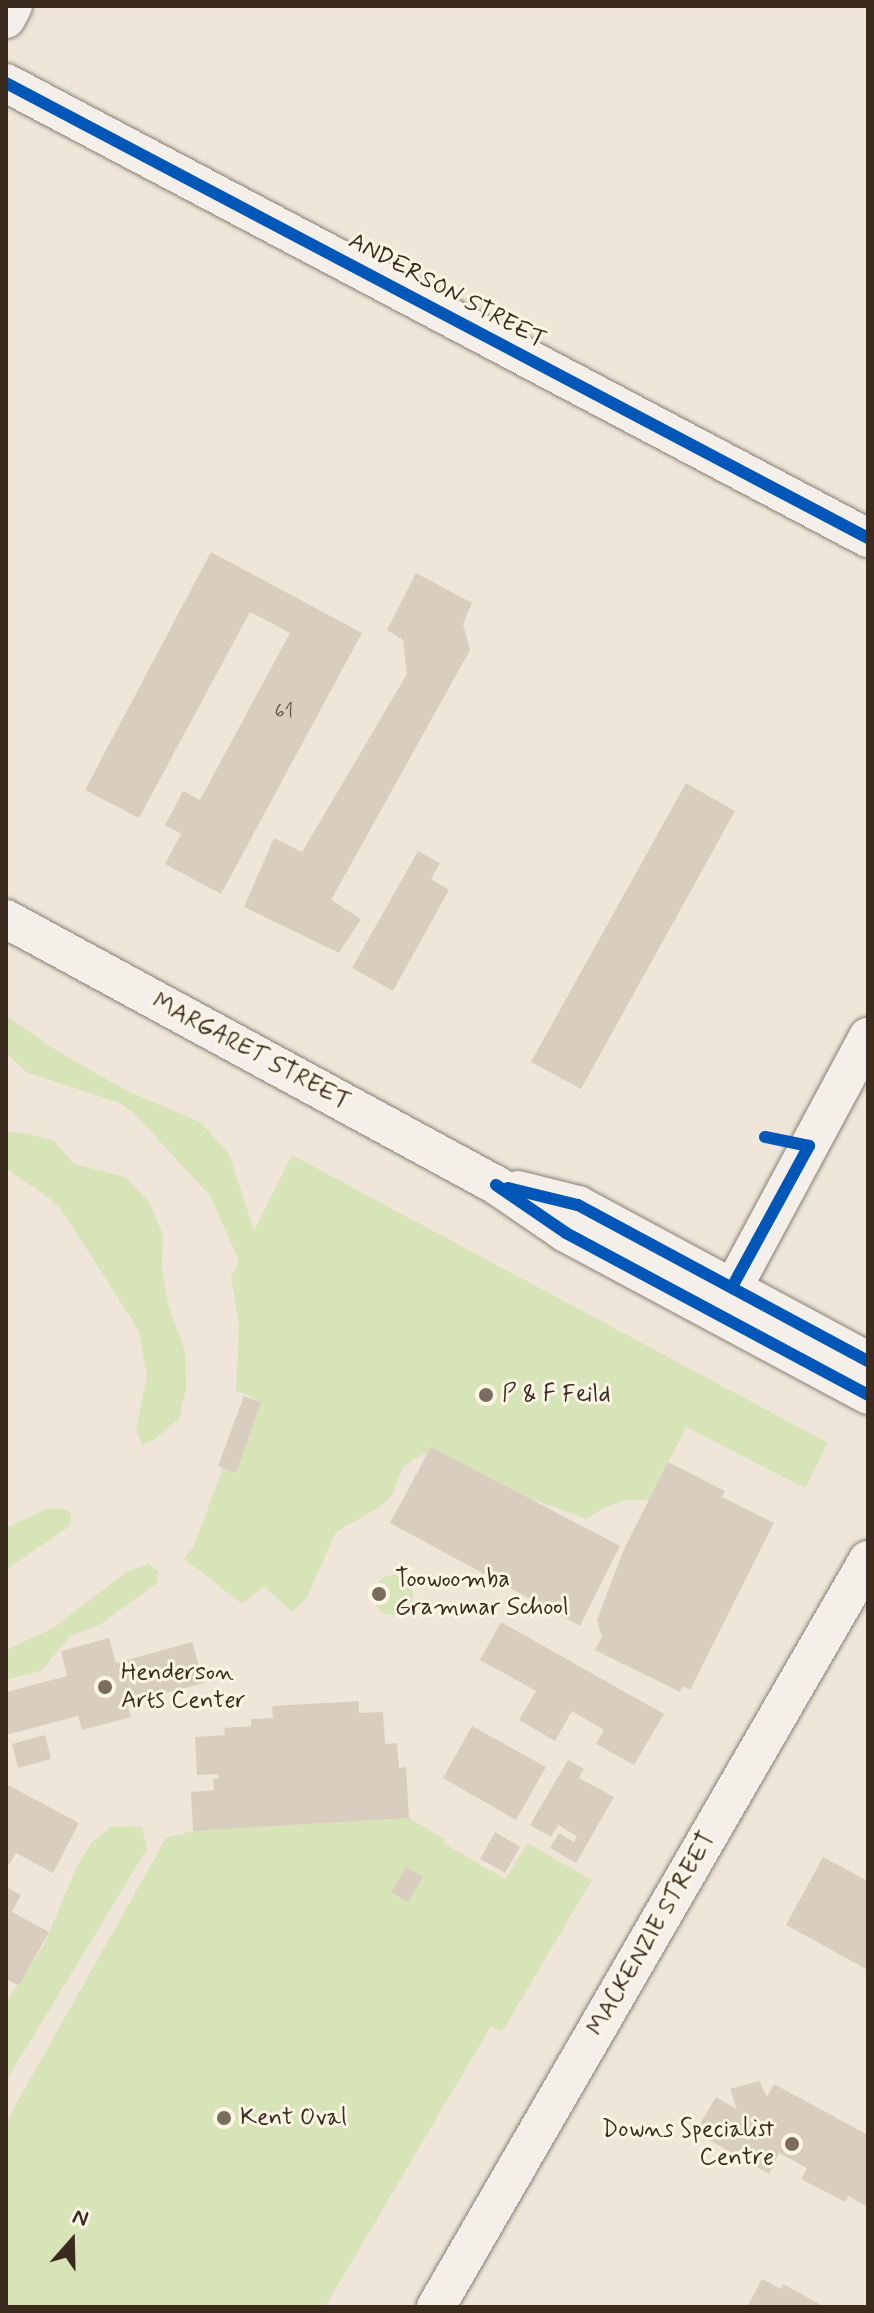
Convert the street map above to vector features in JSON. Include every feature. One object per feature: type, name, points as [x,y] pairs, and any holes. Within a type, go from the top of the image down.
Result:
[{"type":"street","points":[[6,19],[13,6]]},
{"type":"street","name":"ANDERSON STREET","points":[[6,83],[868,538]]},
{"type":"street","name":"MARGARET STREET","points":[[6,919],[496,1185],[566,1233],[868,1361]]},
{"type":"street","points":[[725,1300],[868,1037]]},
{"type":"street","name":"MARGARET STREET","points":[[725,1300],[868,1395]]},
{"type":"street","name":"MACKENZIE STREET","points":[[436,2307],[868,1560]]},
{"type":"green space","points":[[6,1015],[49,1046],[125,1090],[200,1122],[229,1154],[254,1230],[292,1155],[828,1443],[805,1488],[686,1427],[649,1500],[627,1500],[605,1507],[586,1519],[459,1472],[432,1454],[421,1455],[403,1467],[392,1495],[380,1507],[336,1532],[307,1597],[293,1612],[264,1587],[242,1604],[183,1558],[193,1548],[223,1468],[236,1472],[261,1402],[236,1390],[239,1325],[231,1277],[239,1261],[210,1196],[133,1112],[120,1103],[26,1072],[6,1053]]},
{"type":"green space","points":[[6,1132],[26,1133],[54,1141],[74,1164],[125,1177],[149,1202],[163,1235],[162,1269],[168,1305],[185,1351],[186,1389],[179,1418],[154,1440],[142,1444],[136,1430],[147,1376],[139,1331],[63,1212],[49,1198],[6,1169]]},
{"type":"green space","points":[[58,1508],[71,1512],[70,1526],[6,1570],[6,1528],[44,1510]]},
{"type":"green space","points":[[148,1564],[159,1571],[157,1583],[101,1624],[70,1636],[41,1671],[6,1680],[6,1650],[53,1628],[128,1571]]},
{"type":"green space","points":[[393,1575],[407,1581],[413,1595],[407,1609],[393,1615],[379,1609],[373,1595],[379,1581]]},
{"type":"green space","points":[[409,1818],[445,1839],[443,1843],[505,1879],[528,1843],[592,1880],[502,2032],[491,2026],[325,2307],[6,2307],[6,2122],[166,1838],[193,1831]],"holes":[[[406,1867],[422,1877],[408,1902],[391,1892]]]},
{"type":"green space","points":[[112,1826],[142,1827],[147,1849],[6,2081],[6,2003],[44,1945],[77,1866],[91,1843]]},
{"type":"building","points":[[211,552],[362,633],[221,894],[165,864],[181,834],[165,825],[183,791],[200,800],[290,633],[250,612],[139,818],[85,790]]},
{"type":"building","points":[[416,573],[472,603],[463,624],[470,650],[331,900],[361,919],[339,953],[244,907],[274,838],[302,852],[407,674],[403,640],[387,630]]},
{"type":"building","points":[[686,783],[735,811],[581,1089],[531,1062]]},
{"type":"building","points":[[418,851],[440,863],[431,879],[449,890],[393,991],[352,968]]},
{"type":"building","points":[[244,1396],[261,1402],[236,1473],[218,1466]]},
{"type":"building","points":[[431,1447],[620,1546],[580,1626],[390,1523]]},
{"type":"building","points":[[668,1462],[725,1491],[722,1497],[774,1523],[690,1690],[683,1686],[680,1692],[595,1650],[602,1637],[597,1620],[624,1549]]},
{"type":"building","points":[[501,1622],[664,1714],[634,1765],[596,1744],[604,1730],[572,1711],[555,1741],[519,1720],[536,1691],[480,1660]]},
{"type":"building","name":"Henderson Arts Center","points":[[109,1638],[116,1663],[192,1642],[204,1683],[127,1703],[131,1717],[82,1730],[78,1716],[6,1735],[6,1692],[67,1676],[61,1651]]},
{"type":"building","points":[[359,1701],[359,1713],[383,1712],[385,1744],[397,1743],[399,1768],[406,1767],[409,1818],[193,1831],[191,1792],[214,1790],[213,1779],[219,1778],[218,1774],[197,1775],[195,1737],[225,1735],[224,1728],[251,1726],[251,1719],[273,1718],[272,1706]]},
{"type":"building","points":[[472,1726],[546,1767],[516,1820],[443,1778]]},
{"type":"building","points":[[45,1735],[51,1759],[18,1768],[12,1744]]},
{"type":"building","points":[[568,1760],[584,1769],[579,1778],[614,1797],[576,1863],[550,1848],[559,1833],[574,1842],[577,1836],[558,1825],[551,1837],[530,1825]]},
{"type":"building","points":[[6,1784],[79,1823],[53,1873],[16,1853],[9,1865],[6,1863]]},
{"type":"building","points":[[495,1832],[520,1847],[505,1873],[480,1859]]},
{"type":"building","points":[[823,1857],[868,1881],[868,1970],[786,1925]]},
{"type":"building","points":[[406,1867],[423,1877],[408,1902],[391,1892]]},
{"type":"building","points":[[6,1887],[21,1895],[12,1912],[49,1932],[19,1986],[6,1979]]},
{"type":"building","name":"Downs Specialist Centre","points":[[759,2081],[767,2097],[774,2084],[868,2135],[868,2207],[848,2196],[845,2202],[801,2179],[807,2168],[779,2153],[769,2174],[695,2132],[716,2097],[737,2109],[730,2089]]},
{"type":"building","points":[[762,2279],[781,2289],[783,2284],[825,2307],[747,2307]]},
{"type":"cycle path","points":[[6,83],[868,538]]},
{"type":"cycle path","points":[[732,1287],[809,1146],[765,1137]]},
{"type":"cycle path","points":[[496,1185],[566,1233],[868,1395]]},
{"type":"cycle path","points":[[508,1188],[578,1205],[868,1361]]},
{"type":"place","name":"P & F Feild","points":[[486,1395]]},
{"type":"place","name":"Toowoomba Grammar School","points":[[379,1594]]},
{"type":"place","name":"Henderson Arts Center","points":[[105,1687]]},
{"type":"place","name":"Kent Oval","points":[[224,2118]]},
{"type":"place","name":"Downs Specialist Centre","points":[[792,2144]]}]
